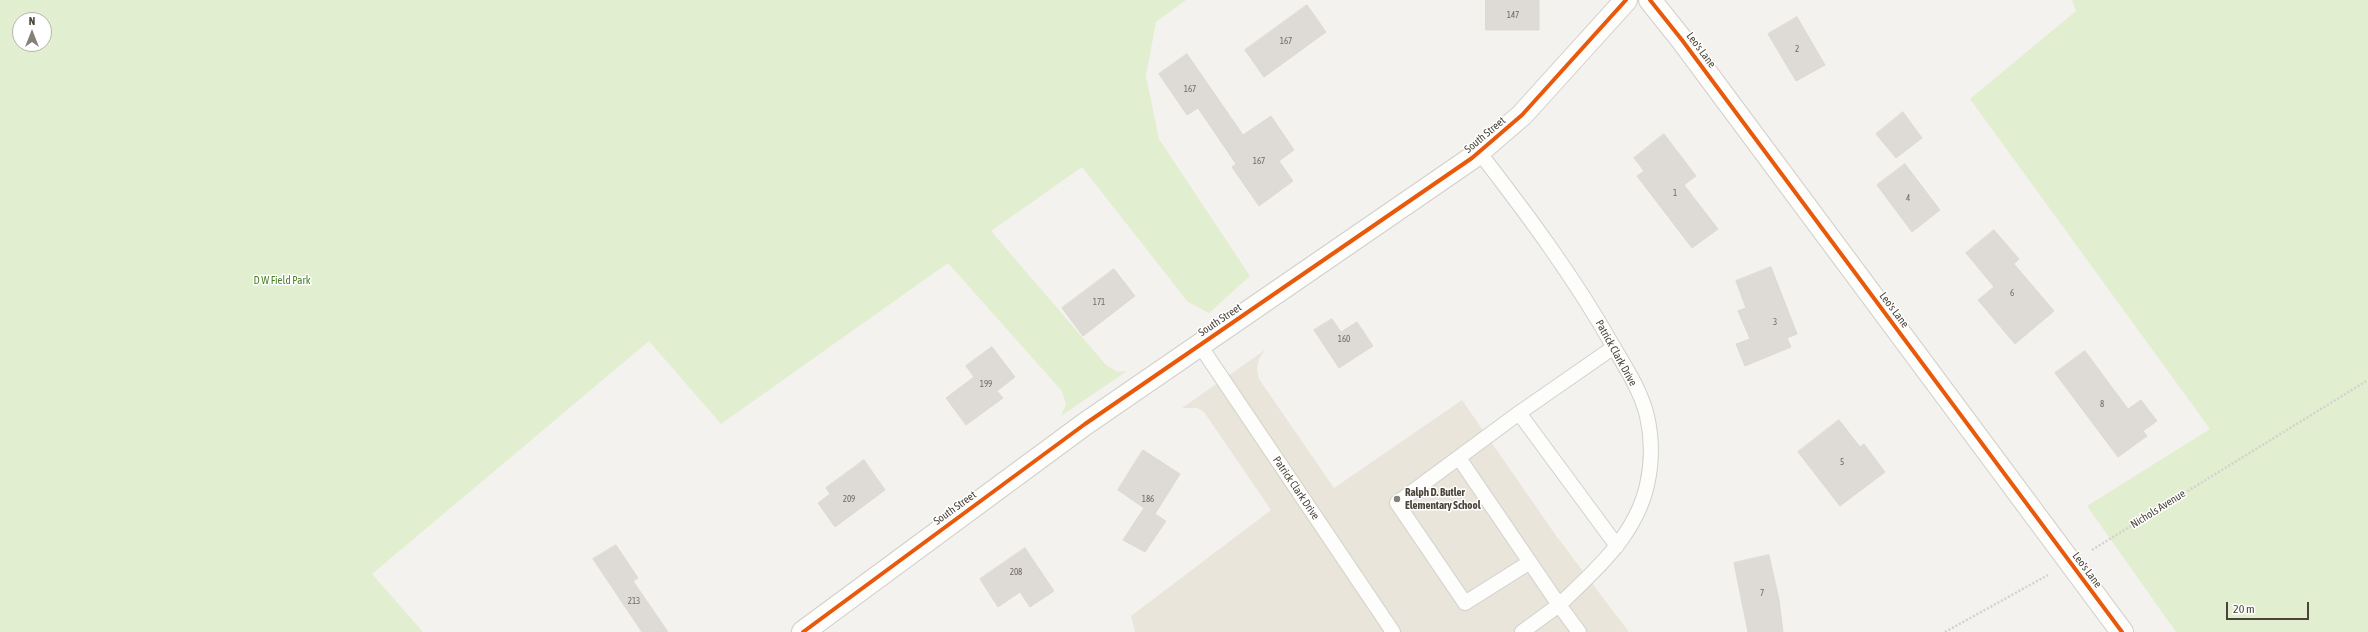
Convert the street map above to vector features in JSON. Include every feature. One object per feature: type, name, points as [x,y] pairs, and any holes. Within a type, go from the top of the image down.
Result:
[{"type":"street","name":"South Street","points":[[803,632],[1078,428],[1199,344],[1422,194],[1479,152],[1522,114],[1626,0]]},
{"type":"street","name":"Leo's Lane","points":[[1650,0],[1687,46],[2122,632]]},
{"type":"lane","name":"Patrick Clark Drive","points":[[1479,152],[1530,217],[1614,347],[1634,381],[1647,416],[1650,439],[1650,462],[1647,486],[1634,519],[1618,546],[1559,605],[1522,632]]},
{"type":"lane","name":"Patrick Clark Drive","points":[[1199,344],[1388,630]]},
{"type":"lane","points":[[1530,562],[1466,603],[1396,503],[1519,413],[1614,347]]},
{"type":"lane","points":[[1519,413],[1618,546]]},
{"type":"lane","points":[[1459,458],[1578,632]]},
{"type":"shaded area","name":"Ralph D. Butler Elementary School","points":[[1265,350],[1259,359],[1257,369],[1259,379],[1334,488],[1462,400],[1557,537],[1629,632],[1135,632],[1131,616],[1271,510],[1204,412],[1197,408],[1182,408]]},
{"type":"green space","name":"D W Field Park","points":[[0,0],[1186,0],[1156,22],[1146,76],[1159,139],[1250,276],[1209,313],[1188,302],[1082,167],[991,231],[1106,365],[1118,372],[1127,371],[1061,416],[1066,404],[1062,391],[948,263],[721,424],[649,341],[372,574],[423,632],[0,632]]},
{"type":"green space","points":[[2072,0],[2368,0],[2368,632],[2176,632],[2087,506],[2210,429],[1970,99],[2076,11]]},
{"type":"building","points":[[1486,0],[1539,0],[1539,30],[1486,30]]},
{"type":"building","points":[[1307,5],[1326,32],[1264,77],[1245,50]]},
{"type":"building","points":[[1797,17],[1825,65],[1796,81],[1768,34]]},
{"type":"building","points":[[1187,54],[1243,135],[1271,116],[1294,150],[1279,161],[1293,181],[1259,206],[1232,167],[1236,164],[1198,108],[1187,115],[1159,74]]},
{"type":"building","points":[[1903,112],[1922,138],[1896,158],[1876,134]]},
{"type":"building","points":[[1664,134],[1696,176],[1684,185],[1718,229],[1692,248],[1637,176],[1644,171],[1634,158]]},
{"type":"building","points":[[1905,164],[1940,210],[1912,232],[1877,185]]},
{"type":"building","points":[[1994,230],[2019,259],[2014,264],[2054,311],[2015,344],[1978,300],[1994,287],[1966,253]]},
{"type":"building","points":[[1771,267],[1797,334],[1787,338],[1791,347],[1745,366],[1736,344],[1750,339],[1738,311],[1746,308],[1736,281]]},
{"type":"building","points":[[1114,269],[1135,296],[1083,336],[1062,308]]},
{"type":"building","points":[[1332,319],[1341,332],[1357,322],[1373,346],[1339,368],[1314,330]]},
{"type":"building","points":[[992,347],[1015,377],[997,391],[1003,398],[966,425],[946,398],[974,377],[966,366]]},
{"type":"building","points":[[2085,351],[2128,409],[2141,400],[2157,421],[2143,431],[2147,436],[2118,457],[2055,373]]},
{"type":"building","points":[[1839,420],[1860,447],[1864,444],[1885,472],[1840,506],[1798,452]]},
{"type":"building","points":[[1143,450],[1180,474],[1155,514],[1166,521],[1145,552],[1123,540],[1144,508],[1118,490]]},
{"type":"building","points":[[864,460],[885,490],[835,527],[818,503],[830,494],[826,488]]},
{"type":"building","points":[[616,545],[638,578],[633,581],[668,632],[642,632],[593,559]]},
{"type":"building","points":[[1025,548],[1054,591],[1030,607],[1020,592],[998,607],[980,579]]},
{"type":"building","points":[[1769,555],[1779,600],[1783,632],[1748,632],[1734,563]]},
{"type":"cycle path","points":[[803,632],[1085,424],[1472,158],[1522,115],[1626,0]]},
{"type":"cycle path","points":[[1650,0],[1682,40],[2122,632]]},
{"type":"place","name":"Ralph D. Butler Elementary School","points":[[1397,499]]}]
